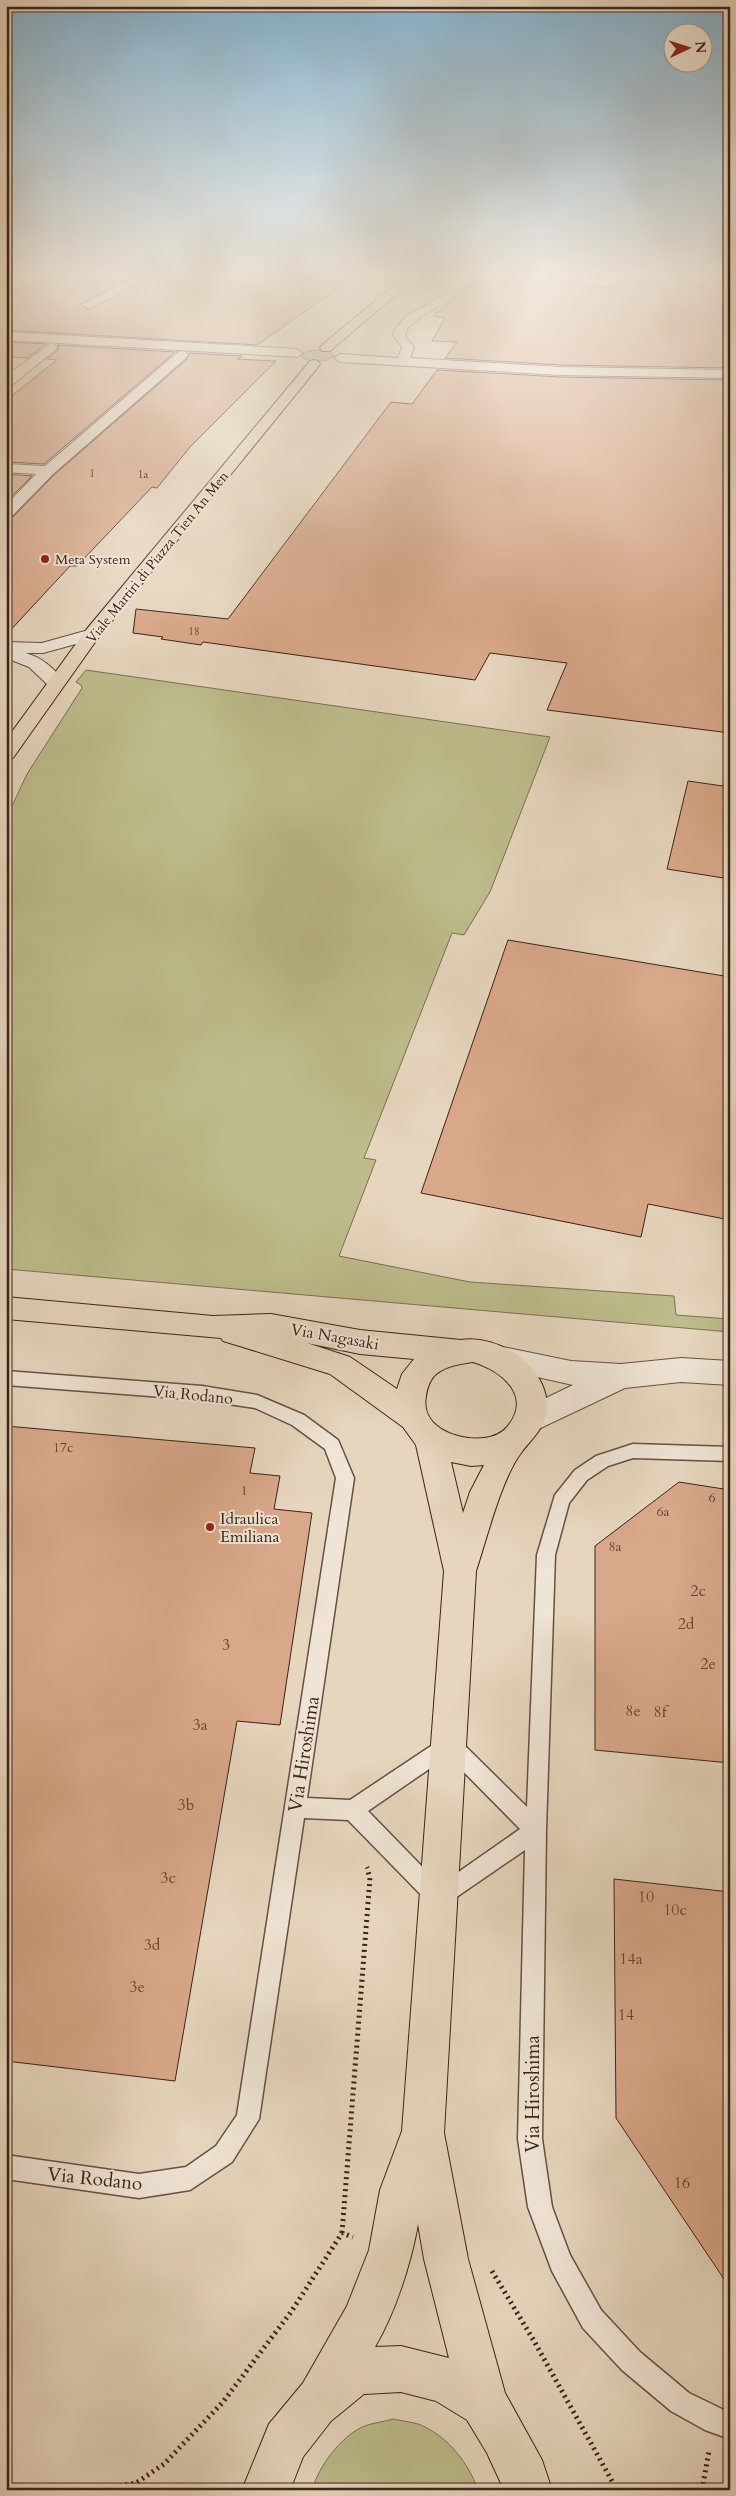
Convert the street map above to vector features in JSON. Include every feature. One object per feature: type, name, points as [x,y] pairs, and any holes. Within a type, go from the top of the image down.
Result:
[{"type":"main road","name":"Viale Martiri di Piazza Tien An Men","points":[[6,754],[92,634],[291,391]]},
{"type":"main road","name":"Via Nagasaki","points":[[6,1308],[213,1327],[271,1325],[360,1342],[457,1351],[473,1350],[503,1359],[518,1371],[529,1386],[533,1403],[520,1431],[492,1451],[471,1453],[451,1449],[421,1428],[372,1386],[340,1365],[213,1327]]},
{"type":"main road","name":"Via Nagasaki","points":[[421,1428],[409,1400],[412,1383],[422,1368],[438,1357],[457,1351]]},
{"type":"main road","points":[[421,1428],[460,1571]]},
{"type":"main road","points":[[520,1431],[486,1492],[460,1571],[423,2133],[446,2259],[484,2403],[504,2436],[525,2477],[528,2490]]},
{"type":"main road","points":[[265,2488],[286,2441],[314,2404],[366,2320],[390,2250],[402,2190],[423,2133]]},
{"type":"main road","points":[[314,2404],[356,2371],[401,2369],[445,2380],[484,2403]]},
{"type":"street","points":[[6,514],[48,471],[139,391]]},
{"type":"street","points":[[6,468],[48,471]]},
{"type":"street","points":[[6,647],[44,648],[92,634]]},
{"type":"street","points":[[6,652],[24,657],[44,667],[56,683]]},
{"type":"street","name":"Via Nagasaki","points":[[503,1359],[571,1373],[621,1376],[681,1370],[730,1373]]},
{"type":"street","name":"Via Nagasaki","points":[[520,1431],[621,1376]]},
{"type":"lane","name":"Via Rodano","points":[[6,1378],[202,1394],[257,1402],[298,1420],[332,1445],[346,1478]]},
{"type":"lane","name":"Via Hiroshima","points":[[722,2423],[680,2402],[631,2362],[592,2319],[561,2262],[540,2207],[530,2139],[536,1830],[546,1555],[561,1500],[581,1475],[602,1461],[633,1451],[730,1454]]},
{"type":"lane","name":"Via Hiroshima","points":[[248,2119],[346,1478]]},
{"type":"lane","points":[[295,1806],[353,1810],[449,1744],[536,1830],[439,1899],[353,1810]]},
{"type":"lane","name":"Via Rodano","points":[[6,2167],[139,2186],[190,2178],[224,2154],[248,2119]]},
{"type":"path","points":[[342,2233],[370,1878],[353,1810]]},
{"type":"path","points":[[702,2490],[722,2423]]},
{"type":"shaded area","points":[[86,670],[550,737],[490,892],[464,935],[452,933],[364,1158],[376,1160],[339,1256],[470,1282],[674,1296],[676,1315],[730,1319],[730,1332],[6,1269],[6,819],[27,774],[82,688],[76,682]]},
{"type":"shaded area","points":[[393,2419],[420,2425],[441,2437],[463,2461],[478,2490],[312,2490],[325,2462],[338,2445],[362,2427]]},
{"type":"building","points":[[17,391],[129,391],[44,464],[6,462],[6,395],[13,395]]},
{"type":"building","points":[[150,391],[246,391],[190,447],[157,488],[152,487],[77,566],[70,566],[6,635],[6,520],[12,518],[54,475]]},
{"type":"building","points":[[421,391],[730,391],[730,733],[547,710],[567,663],[490,653],[475,680],[203,642],[201,645],[133,633],[136,609],[228,619],[391,402],[412,404]]},
{"type":"building","points":[[6,474],[32,476],[6,502]]},
{"type":"building","points":[[688,781],[730,787],[730,879],[667,869]]},
{"type":"building","points":[[508,940],[730,977],[730,1220],[648,1204],[641,1237],[421,1193]]},
{"type":"building","points":[[6,1426],[255,1448],[250,1473],[280,1476],[274,1509],[312,1513],[280,1725],[237,1721],[175,2081],[6,2061]]},
{"type":"building","points":[[679,1482],[730,1490],[730,1763],[595,1750],[595,1546]]},
{"type":"building","points":[[614,1879],[730,1892],[730,2288],[616,2118]]},
{"type":"place","name":"Meta System","points":[[45,559]]},
{"type":"place","name":"Idraulica Emiliana","points":[[210,1527]]}]
